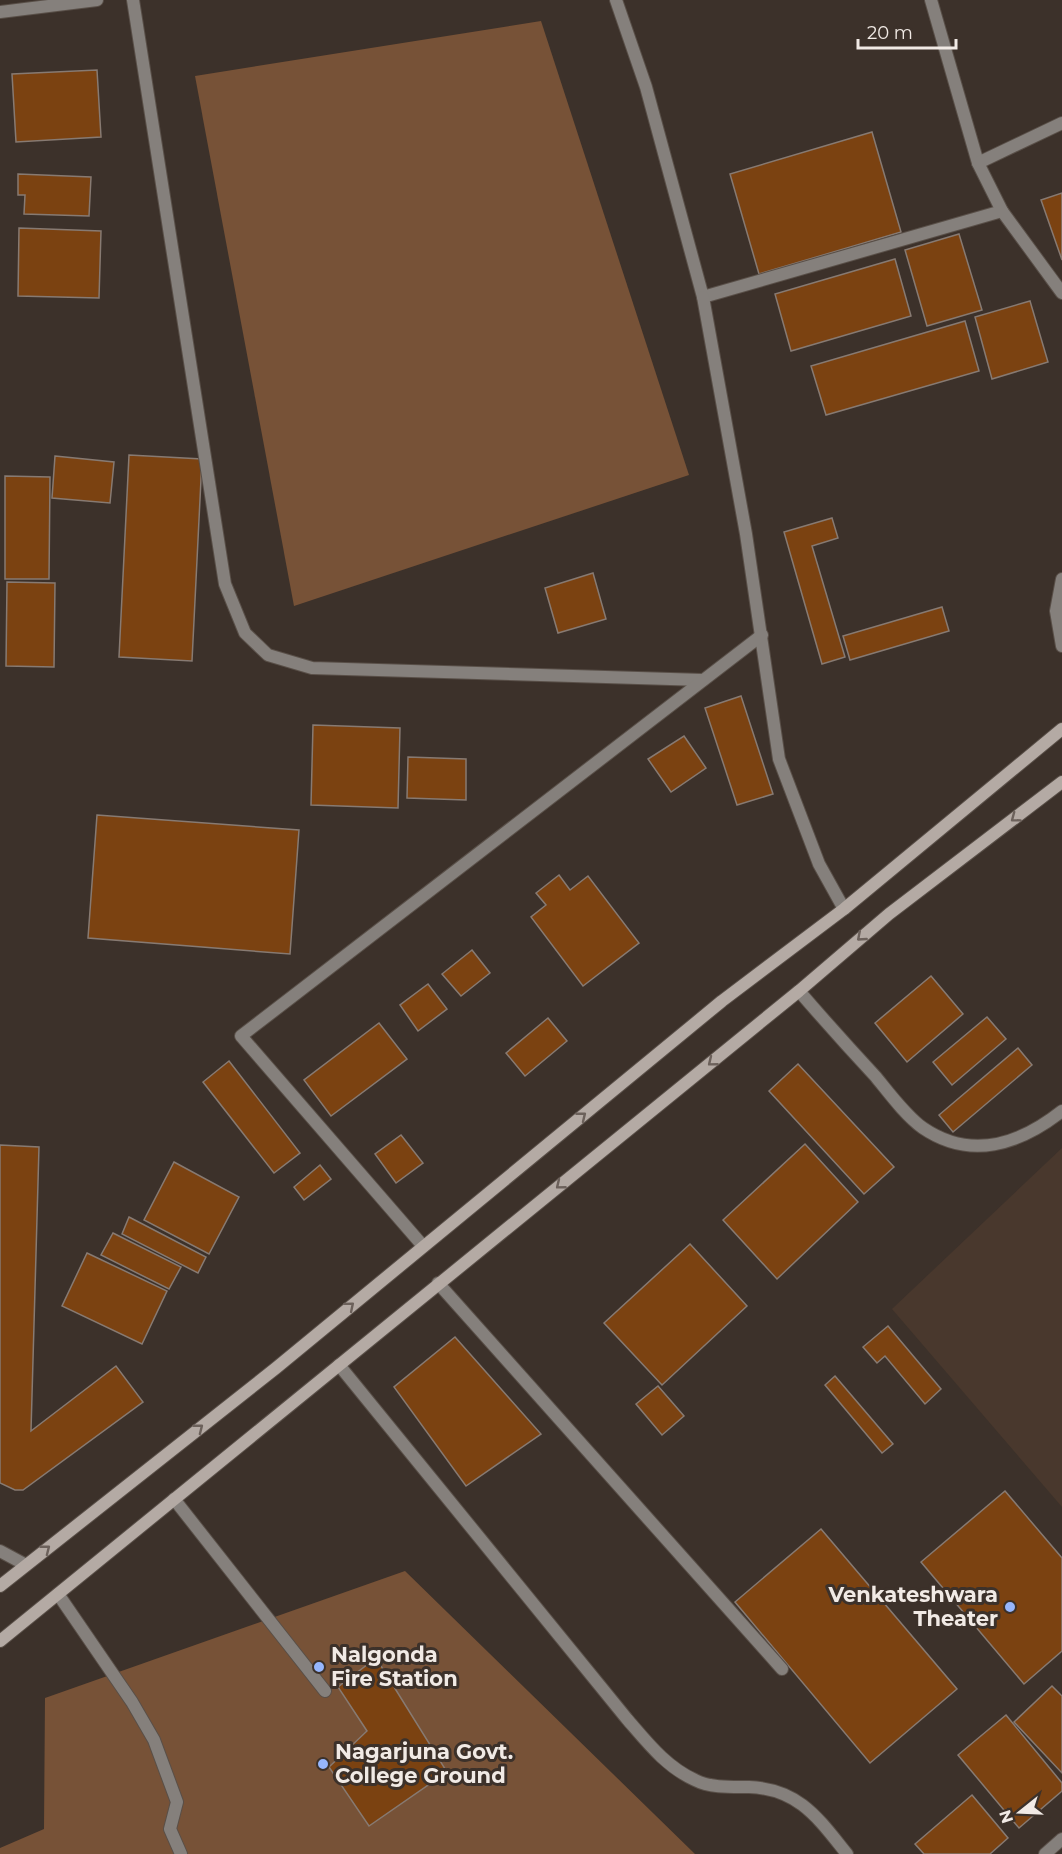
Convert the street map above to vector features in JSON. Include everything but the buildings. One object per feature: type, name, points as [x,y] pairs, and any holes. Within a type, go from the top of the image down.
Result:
[{"type":"main road","points":[[0,1586],[276,1368],[722,1001],[844,909],[1062,729]]},
{"type":"main road","points":[[0,1641],[799,991],[889,914],[1062,782]]},
{"type":"street","points":[[0,12],[97,0]]},
{"type":"street","points":[[133,0],[225,585],[245,633],[268,655],[312,668],[703,680]]},
{"type":"street","points":[[616,0],[646,87],[703,297],[746,534],[778,759],[819,864],[844,909]]},
{"type":"street","points":[[931,0],[978,163],[1002,211],[1062,293]]},
{"type":"street","points":[[978,163],[1062,123]]},
{"type":"street","points":[[703,297],[1002,211]]},
{"type":"street","points":[[1062,579],[1056,611],[1062,646]]},
{"type":"street","points":[[423,1246],[241,1036],[762,635]]},
{"type":"street","points":[[799,991],[921,1127],[949,1143],[979,1147],[1020,1138],[1062,1112]]},
{"type":"street","points":[[438,1284],[782,1670]]},
{"type":"street","points":[[339,1365],[627,1719],[666,1762],[696,1781],[727,1786],[766,1788],[795,1798],[820,1820],[847,1854]]},
{"type":"street","points":[[174,1499],[325,1690]]},
{"type":"street","points":[[0,1551],[26,1565]]},
{"type":"street","points":[[58,1594],[132,1702],[154,1740],[177,1802],[170,1829],[181,1854]]},
{"type":"street","points":[[1045,1854],[1062,1839]]},
{"type":"shaded area","points":[[541,21],[689,475],[294,606],[195,76]]},
{"type":"shaded area","points":[[1062,1148],[1062,1507],[892,1309]]},
{"type":"shaded area","name":"Nagarjuna Govt. College Ground","points":[[405,1571],[695,1854],[0,1854],[0,1848],[44,1829],[45,1698]]},
{"type":"place","name":"Venkateshwara Theater","points":[[1010,1607]]},
{"type":"place","name":"Nalgonda Fire Station","points":[[319,1667]]},
{"type":"place","name":"Nagarjuna Govt. College Ground","points":[[323,1764]]}]
